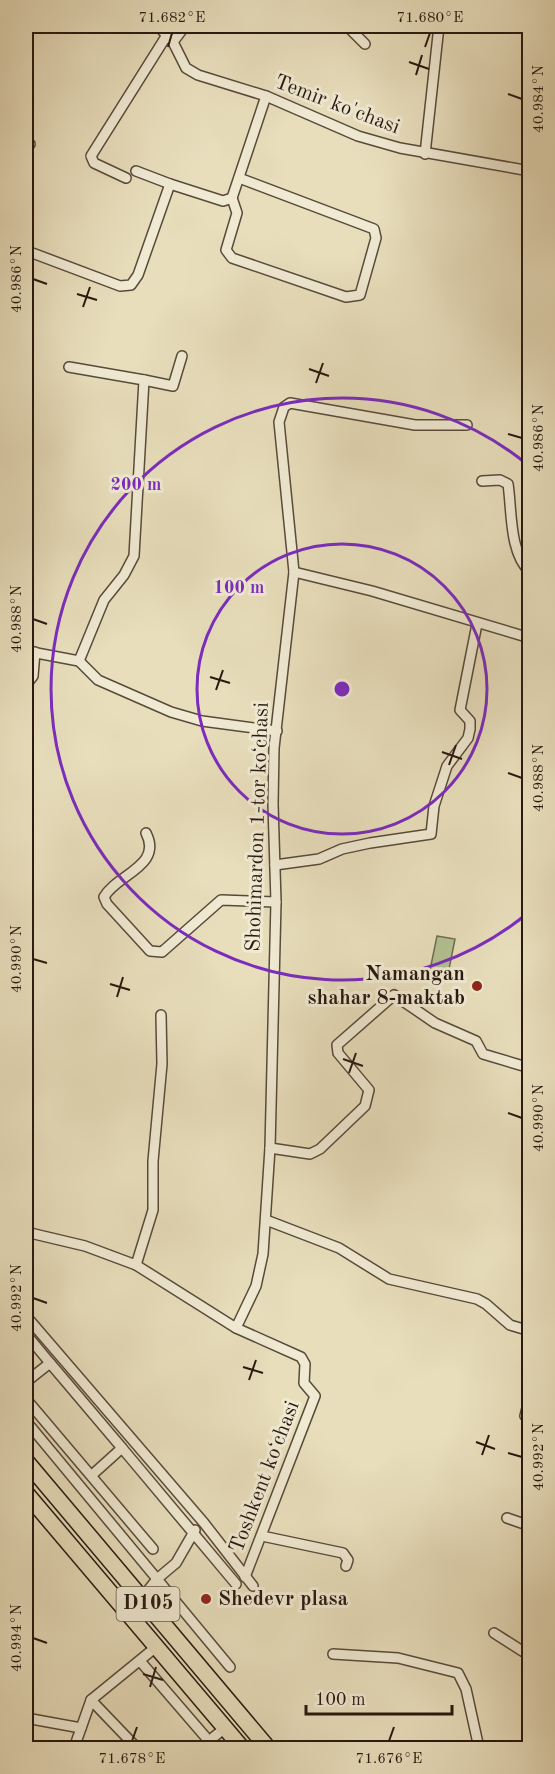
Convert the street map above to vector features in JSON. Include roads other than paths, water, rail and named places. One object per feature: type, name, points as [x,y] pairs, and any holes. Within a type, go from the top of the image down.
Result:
[{"type":"main road","name":"D105","points":[[26,1461],[268,1749]]},
{"type":"main road","name":"D105","points":[[26,1493],[242,1749]]},
{"type":"street","name":"Temir ko'chasi","points":[[158,26],[170,38],[186,68],[222,84],[266,96],[358,136],[425,154],[530,171]]},
{"type":"street","points":[[126,178],[94,163],[91,156],[170,38],[185,26]]},
{"type":"street","points":[[347,26],[365,44]]},
{"type":"street","points":[[425,154],[439,26]]},
{"type":"street","points":[[239,178],[374,229],[376,238],[360,295],[346,297],[232,258],[226,249],[237,213],[232,198],[266,96]]},
{"type":"street","points":[[135,171],[223,201],[232,198]]},
{"type":"street","points":[[27,251],[120,286],[131,285],[138,275],[170,184]]},
{"type":"street","points":[[69,367],[172,386],[182,356]]},
{"type":"street","points":[[79,661],[104,600],[124,575],[134,556],[144,380]]},
{"type":"street","name":"Shohimardon 1-tor koʻchasi","points":[[236,1329],[256,1286],[263,1254],[270,1148],[276,902],[273,804],[276,731],[294,572],[279,422],[280,412],[290,403],[415,425],[467,424]]},
{"type":"street","points":[[482,481],[500,480],[508,484],[516,546],[523,565],[530,572]]},
{"type":"street","points":[[294,572],[372,591],[530,638]]},
{"type":"street","points":[[275,865],[318,859],[342,849],[370,843],[431,834],[434,806],[447,766],[468,738],[470,729],[470,721],[460,710],[477,624]]},
{"type":"street","points":[[26,685],[33,676],[30,652],[79,661],[98,680],[171,712],[202,721],[276,731]]},
{"type":"street","points":[[146,832],[151,846],[148,857],[104,897],[107,904],[150,951],[162,952],[221,900],[276,902]]},
{"type":"street","points":[[270,1148],[310,1154],[321,1149],[366,1106],[369,1090],[338,1053],[337,1045],[393,995],[398,995],[435,1023],[476,1041],[483,1054],[530,1068]]},
{"type":"street","points":[[136,1265],[153,1210],[153,1161],[162,1064],[161,1015]]},
{"type":"street","points":[[266,1220],[339,1248],[389,1279],[477,1299],[510,1325],[530,1331]]},
{"type":"street","points":[[26,1232],[85,1246],[136,1265],[236,1329]]},
{"type":"street","points":[[26,1316],[204,1523],[253,1586]]},
{"type":"street","name":"Toshkent koʻchasi","points":[[236,1329],[301,1357],[305,1364],[304,1383],[315,1396],[245,1577]]},
{"type":"street","points":[[26,1334],[236,1584]]},
{"type":"street","points":[[26,1382],[50,1363]]},
{"type":"street","points":[[525,1416],[530,1395]]},
{"type":"street","points":[[26,1399],[153,1549]]},
{"type":"street","points":[[26,1421],[230,1667]]},
{"type":"street","points":[[86,1493],[95,1478],[122,1448]]},
{"type":"street","points":[[507,1518],[530,1526]]},
{"type":"street","points":[[142,1598],[157,1579],[176,1563],[193,1532],[204,1523]]},
{"type":"street","points":[[262,1536],[343,1552],[348,1560],[346,1566]]},
{"type":"street","points":[[494,1633],[530,1656]]},
{"type":"street","points":[[74,1749],[91,1700],[156,1647]]},
{"type":"street","points":[[333,1654],[398,1658],[458,1673],[466,1689],[479,1749]]},
{"type":"street","points":[[140,1661],[211,1745]]},
{"type":"street","points":[[91,1700],[137,1749]]},
{"type":"street","points":[[26,1718],[81,1728]]},
{"type":"street","points":[[200,1749],[211,1745],[225,1728]]},
{"type":"place","name":"Namangan shahar 8-maktab","points":[[477,986]]},
{"type":"place","name":"Shedevr plasa","points":[[206,1599]]}]
